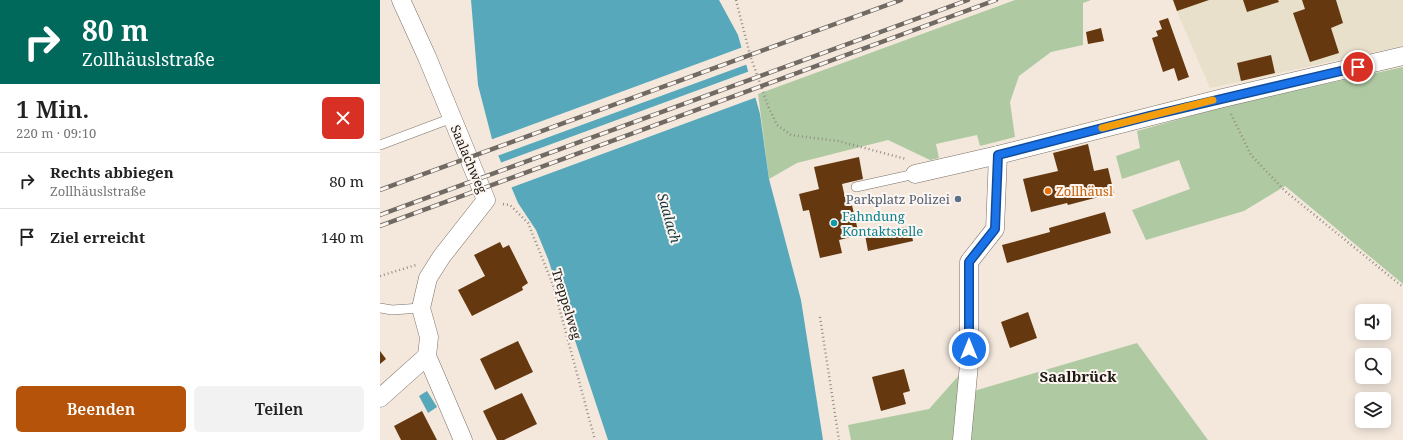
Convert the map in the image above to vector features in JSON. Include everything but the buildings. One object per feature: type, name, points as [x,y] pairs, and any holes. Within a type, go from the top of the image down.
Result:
[{"type":"street","name":"Saalachweg","points":[[400,0],[427,57],[486,200],[442,256],[428,278],[421,308],[429,337],[427,356]]},
{"type":"street","points":[[911,166],[998,155],[1222,98],[1403,56]]},
{"type":"street","points":[[962,440],[969,364],[969,262],[995,229],[998,155]]},
{"type":"street","points":[[380,398],[427,356],[463,440]]},
{"type":"lane","points":[[380,145],[452,118]]},
{"type":"lane","points":[[856,187],[911,166]]},
{"type":"lane","points":[[380,308],[392,310],[421,308]]},
{"type":"path","points":[[736,0],[750,55],[768,106],[777,125],[792,135],[843,142],[911,166]]},
{"type":"path","points":[[1222,98],[1251,155],[1285,191],[1403,287]]},
{"type":"path","name":"Treppelweg","points":[[486,200],[510,206],[528,223],[553,285],[595,440]]},
{"type":"path","points":[[380,276],[442,256]]},
{"type":"path","points":[[820,316],[839,440]]},
{"type":"shaded area","points":[[1172,0],[1403,0],[1403,46],[1210,88]]},
{"type":"green space","points":[[1015,0],[1091,0],[1083,3],[1083,45],[1051,52],[1019,76],[1010,102],[1015,137],[980,146],[977,135],[936,144],[939,158],[930,160],[888,140],[797,163],[769,179],[758,94]]},
{"type":"green space","points":[[1403,67],[1403,284],[1285,186],[1244,211],[1146,240],[1132,210],[1190,189],[1179,160],[1122,179],[1116,156],[1140,148],[1137,131],[1237,103]]},
{"type":"green space","points":[[1137,343],[1208,440],[851,440],[848,425],[929,409],[969,364],[967,393]]},
{"type":"water","name":"Saalach","points":[[471,0],[719,0],[738,35],[760,114],[769,179],[801,300],[823,440],[608,440],[548,259],[536,230],[518,203],[493,143],[478,85]]},
{"type":"water","points":[[427,391],[437,407],[428,413],[419,396]]},
{"type":"pier","points":[[743,47],[748,64],[497,156],[490,140]]},
{"type":"pier","points":[[750,71],[757,97],[510,188],[500,163]]},
{"type":"railway","points":[[380,190],[901,0]]},
{"type":"railway","points":[[380,215],[968,0]]},
{"type":"railway","points":[[380,226],[996,0]]},
{"type":"slow traffic","points":[[1102,128],[1213,100]]},
{"type":"place","name":"Zollhäusl","points":[[1048,191]]},
{"type":"place","name":"Parkplatz Polizei","points":[[958,199]]},
{"type":"place","name":"Fahndung Kontaktstelle","points":[[834,223]]},
{"type":"district","name":"Saalbrück","points":[[1078,377]]},
{"type":"route","points":[[969,349],[969,262],[995,229],[998,155],[1222,98],[1358,67]]}]
